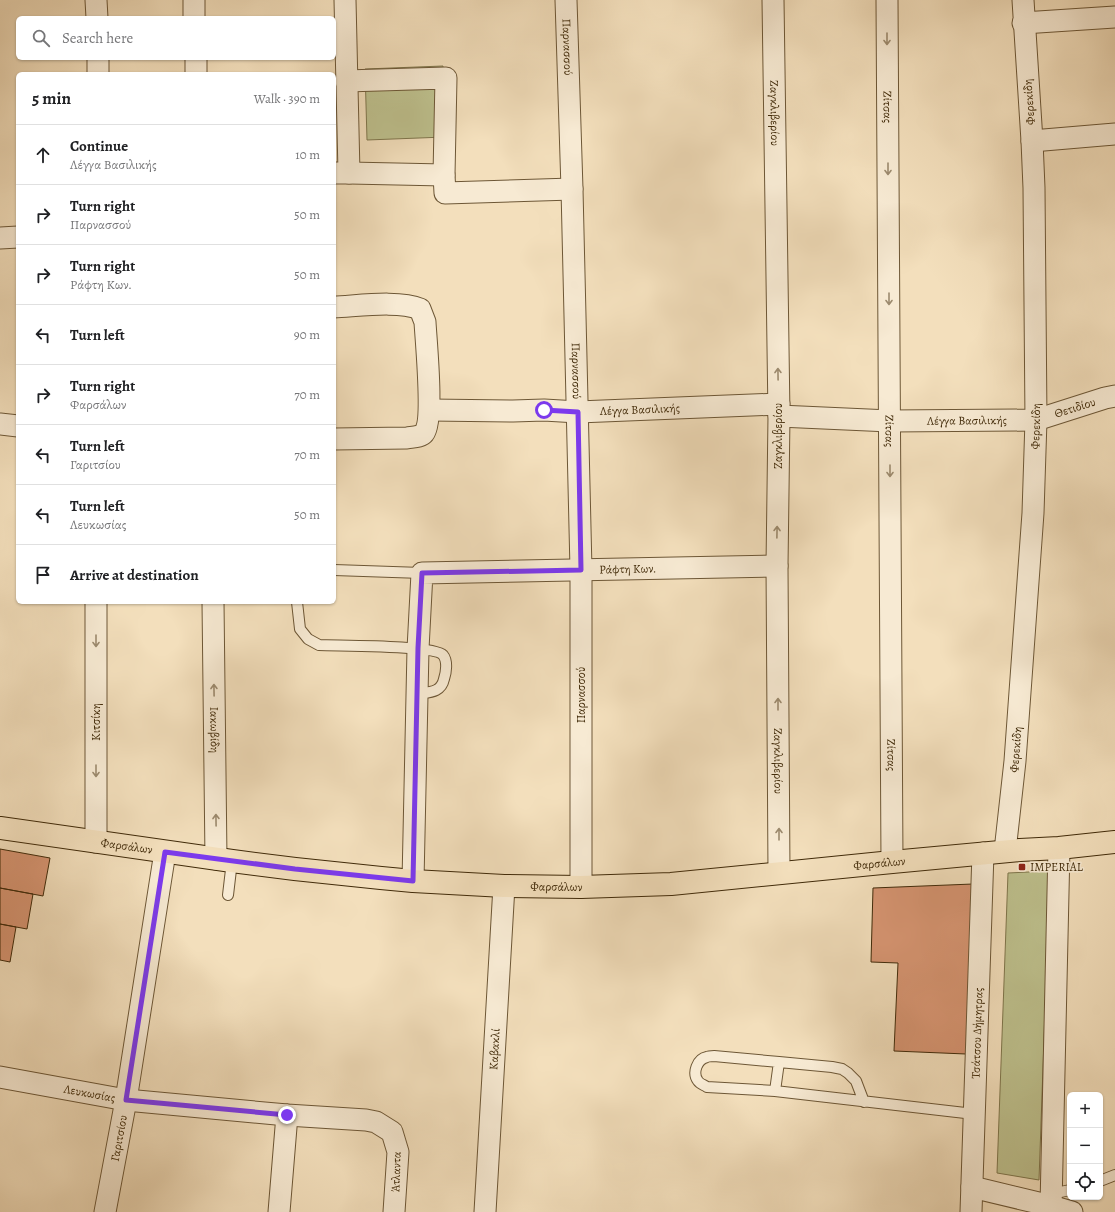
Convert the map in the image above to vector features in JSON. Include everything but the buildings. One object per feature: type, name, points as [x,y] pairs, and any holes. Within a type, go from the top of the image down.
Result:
[{"type":"main road","name":"Φαρσάλων","points":[[0,828],[224,860],[413,881],[504,886],[581,887],[671,884],[983,853],[1059,848],[1115,842]]},
{"type":"street","points":[[96,0],[97,16]]},
{"type":"street","points":[[194,0],[194,16]]},
{"type":"street","points":[[346,0],[346,81],[341,173],[444,175]]},
{"type":"street","name":"Παρνασσού","points":[[566,0],[581,570],[581,887]]},
{"type":"street","name":"Ζαγκλιβερίου","points":[[773,0],[779,410],[777,566],[779,873]]},
{"type":"street","name":"Ζίτσας","points":[[887,0],[892,862]]},
{"type":"street","name":"Φερεκίδη","points":[[1005,851],[1014,761],[1033,512],[1036,420],[1032,141],[1023,23],[1023,0]]},
{"type":"street","points":[[1023,23],[1115,17]]},
{"type":"street","points":[[98,60],[98,72]]},
{"type":"street","points":[[196,60],[196,72]]},
{"type":"street","points":[[346,81],[446,78],[445,193],[572,189]]},
{"type":"street","points":[[1032,141],[1115,134]]},
{"type":"street","points":[[0,238],[16,237]]},
{"type":"street","points":[[336,307],[400,304],[420,309],[425,322],[430,410],[428,425],[423,434],[407,438],[336,439]]},
{"type":"street","name":"Θετιδίου","points":[[1036,420],[1115,396]]},
{"type":"street","name":"Λέγγα Βασιλικής","points":[[430,410],[544,410],[578,412],[779,410],[890,421],[1036,420]]},
{"type":"street","points":[[0,424],[16,426]]},
{"type":"street","name":"Ράφτη Κων.","points":[[422,573],[777,566]]},
{"type":"street","points":[[413,881],[418,648],[422,573]]},
{"type":"street","name":"Κιτσίκη","points":[[96,604],[96,842]]},
{"type":"street","name":"Ιακωβίδη","points":[[213,604],[224,860]]},
{"type":"street","points":[[1057,1196],[1059,848]]},
{"type":"street","name":"Γαριτσίου","points":[[105,1212],[126,1100],[165,852]]},
{"type":"street","name":"Τσάτσου Δήμητρας","points":[[971,1212],[983,853]]},
{"type":"street","name":"Καβακλί","points":[[485,1212],[504,886]]},
{"type":"street","name":"Λευκωσίας","points":[[0,1077],[126,1100],[287,1115],[366,1120],[376,1122],[392,1132]]},
{"type":"street","points":[[279,1212],[287,1115]]},
{"type":"street","name":"Άτλαντα","points":[[392,1132],[398,1152],[394,1212]]},
{"type":"street","points":[[972,1187],[1057,1196],[1072,1212]]},
{"type":"lane","name":"Ράφτη Κων.","points":[[336,570],[422,573]]},
{"type":"lane","points":[[297,604],[300,628],[308,639],[319,645],[418,648],[442,654],[445,657],[446,662],[445,676],[442,686],[433,692],[417,694]]},
{"type":"lane","points":[[224,860],[228,895]]},
{"type":"lane","points":[[864,1102],[856,1081],[842,1069],[832,1067],[714,1056],[706,1057],[700,1061],[695,1075],[699,1082],[707,1087],[775,1091],[864,1102],[974,1114]]},
{"type":"lane","points":[[775,1091],[779,1062]]},
{"type":"lane","points":[[1103,1180],[1115,1175]]},
{"type":"green space","points":[[443,66],[445,137],[367,140],[365,69]]},
{"type":"green space","points":[[1050,871],[1039,1180],[997,1173],[1008,873]]},
{"type":"place","name":"IMPERIAL","points":[[1022,867]]},
{"type":"route","points":[[287,1115],[126,1100],[165,852],[295,869],[413,881],[418,648],[422,573],[581,570],[578,412],[544,410]]}]
